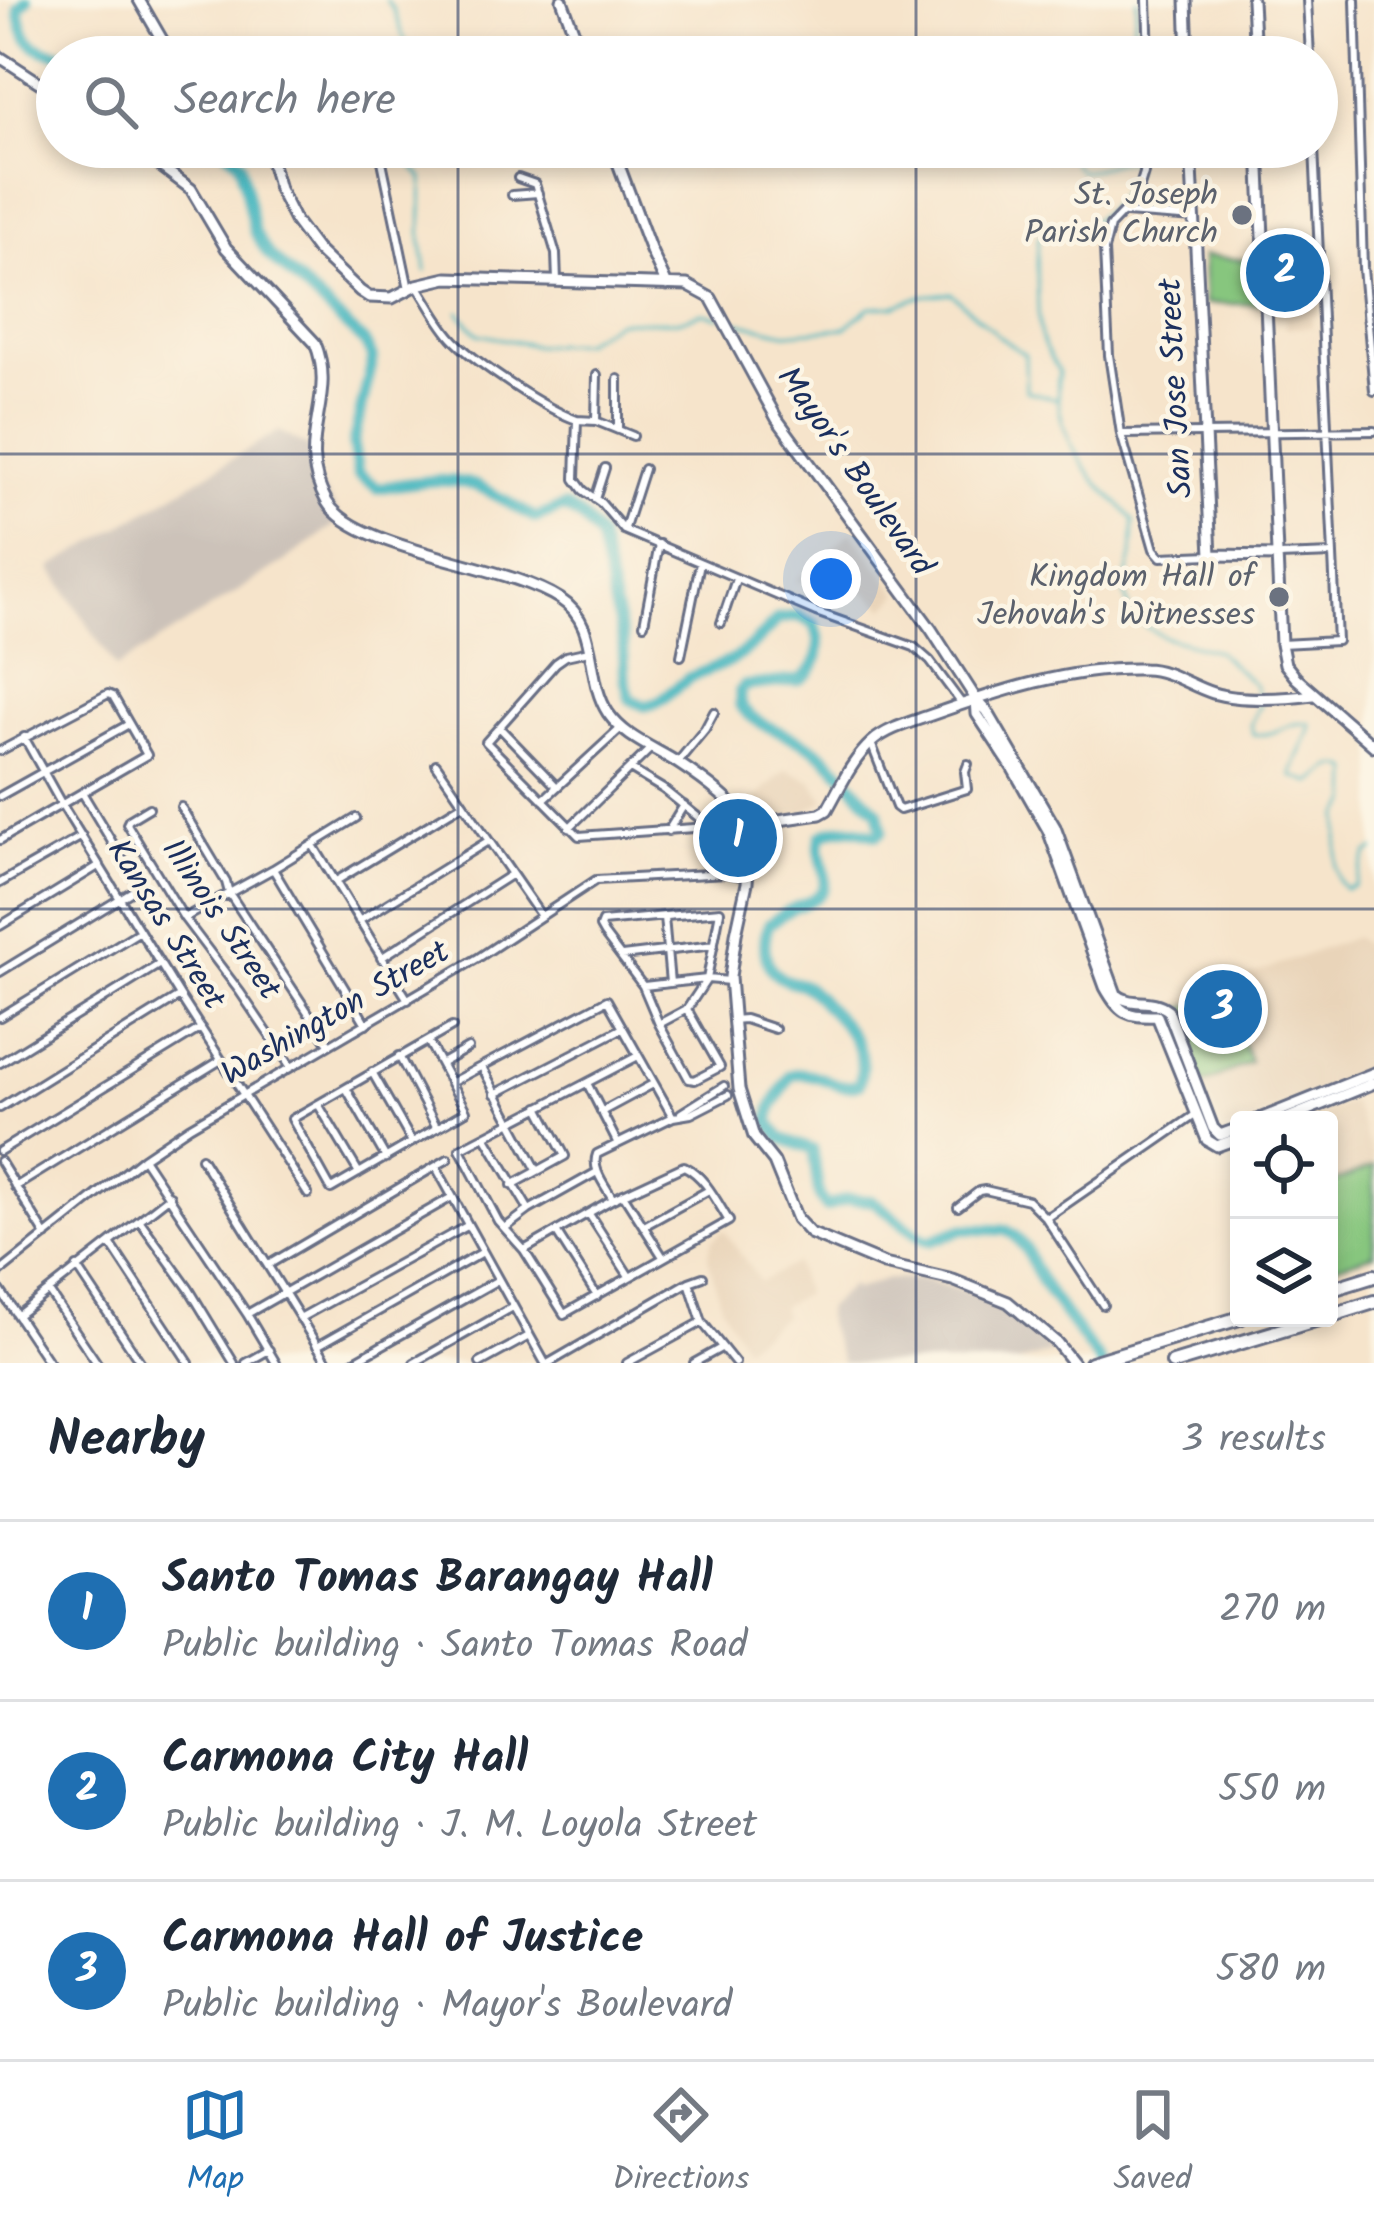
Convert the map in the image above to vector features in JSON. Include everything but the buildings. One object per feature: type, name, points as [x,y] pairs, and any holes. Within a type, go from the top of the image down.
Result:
[{"type":"highway","points":[[1338,1287],[1374,1276]]},
{"type":"highway","points":[[1338,1314],[1374,1303]]},
{"type":"highway","points":[[1091,1363],[1230,1321]]},
{"type":"highway","points":[[1173,1363],[1293,1327]]},
{"type":"main road","points":[[139,0],[160,36]]},
{"type":"main road","points":[[562,0],[575,36]]},
{"type":"main road","points":[[1186,0],[1187,36]]},
{"type":"main road","points":[[1252,0],[1253,36]]},
{"type":"main road","points":[[0,56],[36,80]]},
{"type":"main road","points":[[166,168],[191,189],[226,248],[315,343],[323,362],[323,384],[312,449],[314,474],[334,511],[353,527],[387,541],[479,566],[564,601],[586,630],[599,696],[620,730],[677,763],[751,824],[730,981],[731,1089],[754,1137],[774,1162],[796,1220],[810,1233],[884,1264],[953,1280],[1007,1302],[1057,1343],[1073,1363]]},
{"type":"main road","name":"Mayor's Boulevard","points":[[273,168],[289,211],[332,265],[369,297],[392,298],[447,278],[687,285],[711,298],[777,419],[987,711],[1055,827],[1116,994],[1127,1000],[1154,1001],[1168,1010],[1213,1128],[1220,1135],[1230,1131]]},
{"type":"main road","points":[[620,168],[667,284]]},
{"type":"main road","name":"San Jose Street","points":[[1193,168],[1211,555]]},
{"type":"main road","points":[[1260,168],[1281,644],[1285,664],[1313,695],[1374,746]]},
{"type":"main road","points":[[1211,555],[1279,556]]},
{"type":"main road","points":[[751,824],[820,814],[871,743],[907,724],[1024,684],[1146,668],[1212,693],[1313,695]]},
{"type":"main road","name":"Mayor's Boulevard","points":[[976,699],[977,714],[1048,830],[1105,987],[1116,1005],[1129,1014],[1157,1016],[1195,1115]]},
{"type":"main road","points":[[1300,1111],[1374,1073]]},
{"type":"main road","points":[[1285,1111],[1374,1083]]},
{"type":"main road","points":[[1195,1115],[1211,1144],[1230,1141]]},
{"type":"street","points":[[1147,0],[1148,36]]},
{"type":"street","points":[[1307,0],[1309,36]]},
{"type":"street","points":[[1355,0],[1363,268],[1374,391]]},
{"type":"street","points":[[384,168],[413,287],[454,340],[563,415],[596,421],[633,436]]},
{"type":"street","points":[[1144,168],[1136,199],[1110,226],[1104,250],[1109,355],[1121,434],[1154,549],[1161,557],[1211,555]]},
{"type":"street","points":[[1281,644],[1337,640],[1315,168]]},
{"type":"street","points":[[518,178],[535,184],[556,254],[557,281]]},
{"type":"street","points":[[512,195],[538,193]]},
{"type":"street","points":[[1123,212],[1195,218]]},
{"type":"street","points":[[1264,252],[1319,250]]},
{"type":"street","points":[[1363,268],[1374,266]]},
{"type":"street","points":[[596,421],[597,375]]},
{"type":"street","points":[[618,379],[618,430]]},
{"type":"street","points":[[577,420],[575,478],[624,530],[816,612],[914,647],[962,704]]},
{"type":"street","points":[[1121,434],[1374,430]]},
{"type":"street","points":[[595,499],[605,468]]},
{"type":"street","points":[[624,530],[644,469]]},
{"type":"street","points":[[644,625],[659,544]]},
{"type":"street","points":[[1279,556],[1333,554]]},
{"type":"street","points":[[681,656],[700,563]]},
{"type":"street","points":[[721,623],[736,579]]},
{"type":"street","points":[[591,651],[556,663],[486,742],[579,836],[751,824]]},
{"type":"street","points":[[0,751],[111,694],[147,755],[0,840]]},
{"type":"street","points":[[677,763],[714,712]]},
{"type":"street","points":[[0,796],[129,724]]},
{"type":"street","points":[[499,727],[557,788]]},
{"type":"street","points":[[543,801],[620,730]]},
{"type":"street","name":"Kansas Street","points":[[24,737],[160,964],[308,1194]]},
{"type":"street","points":[[871,743],[900,810],[967,790],[968,764]]},
{"type":"street","points":[[569,828],[651,748]]},
{"type":"street","points":[[436,764],[542,916]]},
{"type":"street","points":[[630,769],[709,826]]},
{"type":"street","points":[[0,973],[140,887],[82,793]]},
{"type":"street","points":[[336,881],[463,804]]},
{"type":"street","points":[[668,830],[684,806]]},
{"type":"street","points":[[181,807],[229,892],[329,1044]]},
{"type":"street","name":"Illinois Street","points":[[149,808],[127,824],[184,918],[291,1067]]},
{"type":"street","points":[[184,918],[356,818]]},
{"type":"street","points":[[0,884],[82,836]]},
{"type":"street","points":[[359,921],[488,841]]},
{"type":"street","points":[[314,845],[408,1000]]},
{"type":"street","points":[[0,926],[100,865]]},
{"type":"street","name":"Washington Street","points":[[0,1272],[143,1157],[478,958],[596,880],[727,873],[736,867],[748,872]]},
{"type":"street","points":[[273,869],[366,1024]]},
{"type":"street","points":[[381,958],[512,874]]},
{"type":"street","points":[[658,1024],[687,1009],[707,979],[720,911],[602,922],[600,926],[643,986],[658,1024],[689,1079],[695,1079],[720,1067],[687,1009]]},
{"type":"street","points":[[664,916],[670,983]]},
{"type":"street","points":[[0,1017],[140,931]]},
{"type":"street","points":[[621,956],[713,945]]},
{"type":"street","points":[[0,1064],[160,964]]},
{"type":"street","points":[[643,986],[730,981]]},
{"type":"street","points":[[0,1108],[180,996]]},
{"type":"street","points":[[452,1082],[607,1000],[676,1116]]},
{"type":"street","points":[[732,1020],[775,1029]]},
{"type":"street","points":[[428,1040],[466,1111],[331,1189],[292,1119],[317,1102],[372,1072],[399,1056],[428,1040],[452,1027]]},
{"type":"street","points":[[0,1151],[201,1028]]},
{"type":"street","points":[[496,1094],[623,1028]]},
{"type":"street","points":[[442,1063],[468,1048]]},
{"type":"street","points":[[399,1056],[436,1127]]},
{"type":"street","points":[[524,1250],[613,1199],[684,1166],[693,1169],[729,1221],[564,1314],[524,1250],[498,1221],[460,1150],[638,1057]]},
{"type":"street","points":[[15,1187],[221,1060]]},
{"type":"street","points":[[482,1067],[537,1170]]},
{"type":"street","points":[[372,1072],[412,1142]]},
{"type":"street","points":[[587,1083],[617,1142]]},
{"type":"street","points":[[601,1112],[653,1084]]},
{"type":"street","points":[[345,1087],[386,1158]]},
{"type":"street","points":[[613,1199],[597,1172],[597,1154],[676,1116],[691,1114],[731,1089]]},
{"type":"street","points":[[317,1102],[358,1173]]},
{"type":"street","points":[[512,1185],[565,1156],[539,1108]]},
{"type":"street","points":[[1046,1218],[1195,1115]]},
{"type":"street","points":[[484,1135],[529,1210]]},
{"type":"street","points":[[143,1157],[276,1363]]},
{"type":"street","points":[[201,1157],[328,1363]]},
{"type":"street","points":[[268,1265],[448,1159]]},
{"type":"street","points":[[0,1161],[46,1236]]},
{"type":"street","points":[[436,1167],[547,1363],[703,1277]]},
{"type":"street","points":[[505,1228],[597,1172]]},
{"type":"street","points":[[644,1226],[710,1190]]},
{"type":"street","points":[[958,1207],[985,1190],[1028,1200],[1046,1218],[1103,1305]]},
{"type":"street","points":[[623,1194],[663,1258]]},
{"type":"street","points":[[18,1315],[170,1196]]},
{"type":"street","points":[[247,1313],[452,1197]]},
{"type":"street","points":[[589,1214],[630,1277]]},
{"type":"street","points":[[140,1221],[234,1363]]},
{"type":"street","points":[[299,1318],[467,1226]]},
{"type":"street","points":[[556,1232],[597,1296]]},
{"type":"street","points":[[110,1243],[189,1363]]},
{"type":"street","points":[[317,1346],[483,1252]]},
{"type":"street","points":[[77,1267],[141,1363]]},
{"type":"street","points":[[351,1363],[498,1280]]},
{"type":"street","points":[[689,1282],[702,1322],[735,1363]]},
{"type":"street","points":[[0,1290],[49,1363]]},
{"type":"street","points":[[49,1292],[97,1363]]},
{"type":"street","points":[[414,1363],[513,1307]]},
{"type":"street","points":[[627,1363],[702,1322]]},
{"type":"street","points":[[480,1363],[530,1336]]},
{"type":"street","points":[[694,1363],[721,1348]]},
{"type":"street","points":[[246,1363],[269,1350]]},
{"type":"shaded area","points":[[1315,254],[1318,315],[1312,316],[1312,327],[1285,329],[1285,316],[1273,316],[1269,255]]},
{"type":"shaded area","points":[[279,431],[312,449],[314,474],[341,517],[284,562],[116,668],[51,568]]},
{"type":"shaded area","points":[[851,532],[899,594],[886,608],[865,592],[808,586],[795,580]]},
{"type":"shaded area","points":[[786,769],[811,780],[825,800],[801,813],[757,821],[746,808]]},
{"type":"shaded area","points":[[1355,937],[1374,952],[1374,1068],[1271,1111],[1230,1111],[1230,1128],[1223,1131],[1169,1005]]},
{"type":"shaded area","points":[[1352,1101],[1374,1166],[1338,1180],[1338,1111],[1326,1111]]},
{"type":"shaded area","points":[[724,1230],[760,1282],[795,1263],[805,1294],[781,1307],[784,1316],[744,1346],[721,1305],[708,1257],[712,1240]]},
{"type":"shaded area","points":[[887,1279],[921,1279],[985,1297],[1031,1327],[1052,1352],[1017,1363],[842,1363],[825,1309],[851,1286],[855,1290]]},
{"type":"green space","points":[[1203,256],[1259,261],[1261,304],[1205,304]]},
{"type":"green space","points":[[1205,1001],[1212,1022],[1232,1015],[1250,1062],[1202,1085],[1174,1011]]},
{"type":"green space","points":[[1374,1166],[1374,1254],[1338,1265],[1338,1219],[1338,1180]]},
{"type":"waterway","points":[[27,0],[19,8],[21,24],[36,46]]},
{"type":"waterway","points":[[386,0],[403,36]]},
{"type":"waterway","points":[[1129,36],[1137,0]]},
{"type":"waterway","points":[[241,168],[254,231],[268,254],[365,343],[373,359],[353,444],[358,474],[378,488],[432,481],[472,484],[536,518],[564,507],[581,517],[599,538],[623,642],[630,699],[645,706],[657,703],[689,678],[733,660],[778,619],[798,616],[814,624],[819,648],[812,669],[799,680],[744,686],[740,705],[756,720],[824,755],[878,811],[882,831],[877,835],[842,828],[821,836],[823,890],[769,924],[766,953],[774,973],[810,989],[844,1025],[856,1042],[861,1072],[859,1084],[850,1086],[809,1074],[791,1075],[772,1107],[769,1122],[781,1138],[813,1150],[819,1195],[826,1207],[847,1199],[873,1201],[930,1241],[964,1229],[1006,1230],[1014,1235],[1051,1296],[1101,1363]]},
{"type":"waterway","points":[[414,168],[423,178],[421,236],[426,271]]},
{"type":"waterway","points":[[1077,168],[1097,168]]},
{"type":"waterway","points":[[1133,168],[1122,190],[1097,218],[1039,236],[1037,270],[1040,328],[1059,372],[1058,400],[1065,428],[1085,468],[1134,521],[1124,589],[1130,613],[1164,637],[1217,651],[1255,685],[1260,705],[1250,724],[1253,734],[1311,724],[1292,776],[1312,783],[1334,767],[1351,770],[1350,802],[1340,816],[1336,867],[1345,889],[1355,886],[1367,854],[1374,850]]},
{"type":"waterway","points":[[729,320],[786,333],[845,328],[870,307],[951,293],[1025,355],[1026,391],[1057,399]]},
{"type":"waterway","points":[[459,312],[478,334],[536,346],[581,342],[618,321],[678,321],[703,313],[720,317]]},
{"type":"place","name":"St. Joseph Parish Church","points":[[1242,215]]},
{"type":"place","name":"Carmona City Hall","points":[[1285,273]]},
{"type":"place","name":"Kingdom Hall of Jehovah's Witnesses","points":[[1279,597]]},
{"type":"place","name":"Santo Tomas Barangay Hall","points":[[738,838]]},
{"type":"place","name":"Carmona Hall of Justice","points":[[1223,1009]]}]
